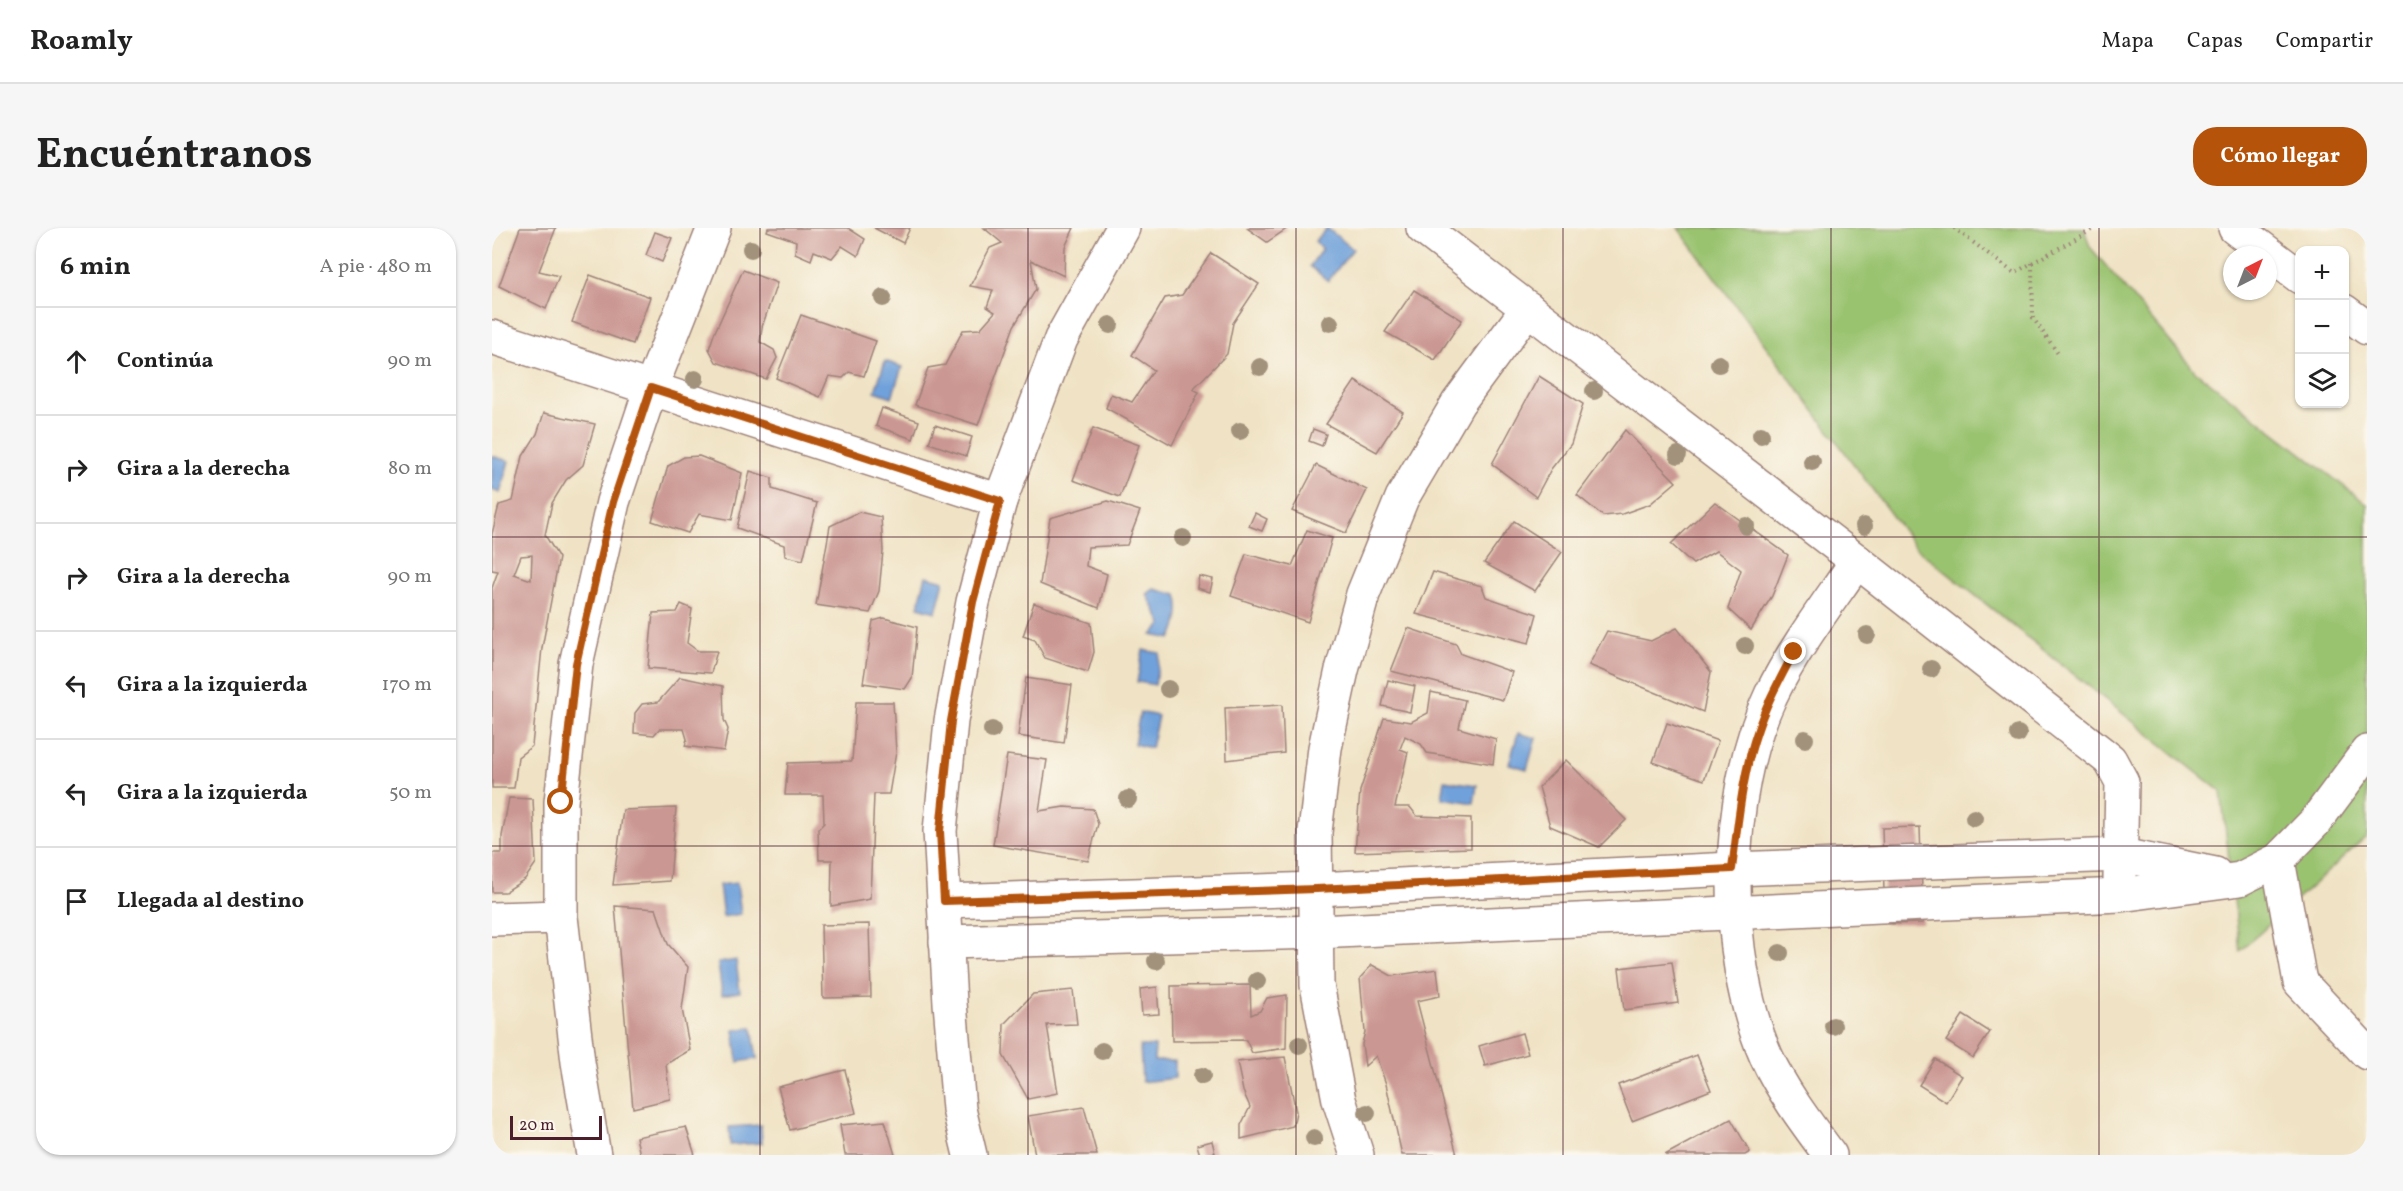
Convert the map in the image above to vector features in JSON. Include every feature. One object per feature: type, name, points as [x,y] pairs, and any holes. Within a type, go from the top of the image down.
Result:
[{"type":"main road","points":[[594,1155],[578,1062],[561,917],[561,802],[576,664],[613,502],[651,388],[714,228]]},
{"type":"main road","points":[[970,1155],[959,1109],[940,831],[951,721],[973,602],[1000,501],[1061,339],[1123,228]]},
{"type":"main road","points":[[1423,228],[1857,561],[2110,760],[2122,782],[2120,895]]},
{"type":"main road","points":[[2235,228],[2295,273]]},
{"type":"main road","points":[[1357,1155],[1339,1100],[1317,985],[1316,832],[1324,748],[1362,594],[1402,498],[1458,403],[1528,308]]},
{"type":"main road","points":[[2349,315],[2367,328]]},
{"type":"main road","points":[[492,337],[1000,501]]},
{"type":"main road","points":[[1830,1155],[1803,1119],[1766,1056],[1745,993],[1733,903],[1732,869],[1744,778],[1756,733],[1770,696],[1794,652],[1857,561]]},
{"type":"main road","points":[[946,942],[1317,932],[2120,895],[2240,879],[2278,860],[2315,822],[2367,752]]},
{"type":"main road","points":[[944,901],[1316,889],[1732,869],[2121,855],[2240,879]]},
{"type":"main road","points":[[2278,860],[2300,982],[2367,1053]]},
{"type":"main road","points":[[492,919],[561,917]]},
{"type":"path","points":[[1954,228],[2014,273],[2095,228]]},
{"type":"path","points":[[2032,263],[2033,318],[2059,355]]},
{"type":"green space","points":[[1678,228],[2084,228],[2090,247],[2195,371],[2367,504],[2367,836],[2240,951],[2221,792],[1916,548]]},
{"type":"water","points":[[1327,228],[1353,249],[1328,281],[1310,266],[1322,249],[1315,241]]},
{"type":"water","points":[[885,361],[902,367],[892,397],[875,391]]},
{"type":"water","points":[[492,456],[509,461],[500,493],[492,490]]},
{"type":"water","points":[[926,576],[944,581],[936,612],[918,607]]},
{"type":"water","points":[[1154,589],[1177,595],[1178,617],[1171,639],[1152,635],[1162,624],[1147,594]]},
{"type":"water","points":[[1143,650],[1160,653],[1155,685],[1137,682]]},
{"type":"water","points":[[1140,712],[1158,716],[1151,748],[1134,744]]},
{"type":"water","points":[[1518,733],[1536,738],[1527,769],[1509,764]]},
{"type":"water","points":[[1445,780],[1477,785],[1474,803],[1442,798]]},
{"type":"water","points":[[737,883],[741,914],[723,917],[719,885]]},
{"type":"water","points":[[736,960],[740,992],[722,995],[718,963]]},
{"type":"water","points":[[752,1027],[757,1059],[738,1062],[734,1030]]},
{"type":"water","points":[[1140,1046],[1155,1046],[1154,1061],[1175,1061],[1175,1078],[1142,1082]]},
{"type":"water","points":[[761,1125],[762,1143],[730,1145],[729,1127]]},
{"type":"building","points":[[520,228],[556,228],[539,271],[559,276],[546,309],[499,286]]},
{"type":"building","points":[[768,228],[848,228],[865,239],[858,256],[842,246],[832,258],[814,251],[811,260],[795,253],[796,241],[767,231]]},
{"type":"building","points":[[874,228],[910,228],[903,243]]},
{"type":"building","points":[[984,228],[1074,228],[1065,247],[1064,276],[1031,260],[1036,289],[1014,326],[978,425],[915,405],[928,368],[945,365],[963,330],[980,329],[995,312],[987,307],[993,290],[970,286],[990,248],[1002,243]]},
{"type":"building","points":[[1247,228],[1288,228],[1267,242]]},
{"type":"building","points":[[655,232],[672,238],[662,262],[646,255]]},
{"type":"building","points":[[1211,253],[1259,284],[1233,323],[1227,354],[1193,389],[1199,392],[1172,445],[1106,408],[1111,394],[1132,402],[1154,370],[1132,355],[1165,298],[1182,295]]},
{"type":"building","points":[[743,270],[777,283],[762,327],[760,342],[774,350],[777,358],[766,379],[716,362],[709,349]]},
{"type":"building","points":[[590,275],[650,297],[633,344],[572,322]]},
{"type":"building","points":[[1414,290],[1462,320],[1435,360],[1385,332]]},
{"type":"building","points":[[801,315],[876,341],[864,376],[849,372],[843,378],[829,376],[820,397],[776,378]]},
{"type":"building","points":[[1539,376],[1583,404],[1571,444],[1551,469],[1536,497],[1492,464]]},
{"type":"building","points":[[1355,381],[1403,412],[1377,452],[1326,424]]},
{"type":"building","points":[[882,408],[919,421],[913,439],[876,426]]},
{"type":"building","points":[[544,413],[595,424],[583,465],[566,480],[552,503],[545,535],[559,558],[542,648],[532,746],[518,757],[514,788],[492,788],[492,588],[498,571],[492,570],[492,534],[499,505],[513,501],[523,456],[537,434]],"holes":[[[532,555],[531,580],[514,574],[521,556]]]},
{"type":"building","points":[[935,425],[972,437],[966,456],[929,443]]},
{"type":"building","points":[[1093,428],[1139,445],[1120,497],[1073,480]]},
{"type":"building","points":[[1313,429],[1326,434],[1322,446],[1309,441]]},
{"type":"building","points":[[1625,430],[1676,482],[1650,504],[1622,514],[1603,516],[1577,495]]},
{"type":"building","points":[[699,456],[742,473],[732,520],[699,514],[688,533],[652,521],[668,466],[684,457]]},
{"type":"building","points":[[1316,465],[1367,490],[1346,533],[1292,511]]},
{"type":"building","points":[[750,471],[772,478],[772,489],[817,503],[803,560],[785,556],[784,545],[737,528]]},
{"type":"building","points":[[1108,501],[1140,511],[1127,545],[1088,547],[1086,566],[1107,574],[1099,608],[1040,584],[1050,518]]},
{"type":"building","points":[[1715,502],[1788,555],[1772,596],[1751,630],[1728,609],[1741,570],[1716,551],[1693,564],[1671,544]]},
{"type":"building","points":[[859,512],[881,517],[883,551],[879,591],[870,613],[816,605],[830,526]]},
{"type":"building","points":[[1255,513],[1267,519],[1262,531],[1249,526]]},
{"type":"building","points":[[1514,521],[1562,552],[1535,591],[1484,563]]},
{"type":"building","points":[[1307,530],[1332,538],[1308,622],[1231,596],[1246,554],[1292,566]]},
{"type":"building","points":[[1433,572],[1482,586],[1486,597],[1537,614],[1529,643],[1416,614]]},
{"type":"building","points":[[1199,576],[1213,579],[1210,592],[1197,588]]},
{"type":"building","points":[[1034,603],[1091,623],[1094,652],[1088,672],[1045,658],[1035,640],[1023,636]]},
{"type":"building","points":[[681,604],[692,609],[687,643],[698,651],[717,651],[711,673],[648,668],[653,613],[677,612]]},
{"type":"building","points":[[884,618],[917,627],[912,678],[905,689],[863,683],[873,621]]},
{"type":"building","points":[[1408,628],[1456,644],[1461,654],[1512,672],[1503,700],[1391,671]]},
{"type":"building","points":[[1677,628],[1711,672],[1703,712],[1589,665],[1607,631],[1651,641]]},
{"type":"building","points":[[680,677],[723,686],[724,720],[728,729],[724,751],[685,746],[687,739],[684,729],[659,729],[654,735],[634,733],[635,713],[642,704],[658,702]]},
{"type":"building","points":[[1026,678],[1072,685],[1064,743],[1018,736]]},
{"type":"building","points":[[1388,680],[1415,686],[1410,712],[1382,706]]},
{"type":"building","points":[[1431,692],[1465,700],[1459,728],[1496,739],[1493,764],[1427,753],[1421,744],[1405,736],[1400,749],[1408,752],[1395,807],[1410,807],[1417,816],[1471,818],[1471,848],[1355,852],[1360,791],[1384,718],[1411,722],[1428,713]]},
{"type":"building","points":[[856,702],[893,702],[896,752],[889,794],[874,794],[870,899],[831,906],[832,860],[819,860],[818,829],[824,823],[823,795],[785,795],[788,763],[852,761]]},
{"type":"building","points":[[1282,705],[1284,753],[1227,760],[1225,708]]},
{"type":"building","points":[[1667,723],[1718,741],[1704,780],[1653,762]]},
{"type":"building","points":[[1007,755],[1047,760],[1039,811],[1064,807],[1093,809],[1098,824],[1088,861],[993,845]]},
{"type":"building","points":[[1566,760],[1626,820],[1599,847],[1550,826],[1539,787]]},
{"type":"building","points":[[509,798],[533,799],[536,863],[525,879],[505,892],[492,892],[492,853],[502,853],[502,836]]},
{"type":"building","points":[[676,808],[670,881],[613,885],[623,810]]},
{"type":"building","points":[[1920,827],[1923,923],[1885,924],[1882,828]]},
{"type":"building","points":[[615,906],[656,909],[668,944],[688,967],[682,1009],[690,1050],[666,1064],[670,1099],[633,1108]]},
{"type":"building","points":[[869,924],[871,997],[823,998],[821,925]]},
{"type":"building","points":[[1672,962],[1678,1003],[1624,1010],[1619,968]]},
{"type":"building","points":[[1372,965],[1392,976],[1437,969],[1440,996],[1417,1001],[1457,1155],[1402,1155],[1386,1084],[1376,1056],[1365,1066],[1362,1044],[1365,1032],[1360,978]]},
{"type":"building","points":[[1250,985],[1251,1015],[1260,1011],[1267,998],[1287,995],[1286,1048],[1252,1053],[1246,1040],[1172,1041],[1171,986]]},
{"type":"building","points":[[1157,987],[1159,1014],[1142,1015],[1140,989]]},
{"type":"building","points":[[1073,990],[1077,1024],[1047,1025],[1058,1093],[1028,1099],[1003,1055],[1004,1024],[1033,994]]},
{"type":"building","points":[[1963,1015],[1990,1032],[1973,1058],[1946,1041]]},
{"type":"building","points":[[1522,1033],[1528,1054],[1485,1066],[1479,1046]]},
{"type":"building","points":[[1697,1055],[1711,1090],[1632,1121],[1618,1085]]},
{"type":"building","points":[[1285,1057],[1296,1112],[1293,1126],[1241,1139],[1241,1125],[1250,1107],[1243,1091],[1237,1062]]},
{"type":"building","points":[[1935,1059],[1962,1076],[1946,1102],[1919,1085]]},
{"type":"building","points":[[845,1070],[856,1113],[790,1130],[778,1087]]},
{"type":"building","points":[[1084,1107],[1097,1155],[1035,1155],[1028,1116]]},
{"type":"building","points":[[1731,1119],[1750,1152],[1745,1155],[1665,1155]]},
{"type":"building","points":[[885,1121],[895,1155],[845,1155],[840,1125]]},
{"type":"building","points":[[686,1127],[695,1155],[640,1155],[636,1137]]},
{"type":"building","points":[[1212,1141],[1215,1153],[1200,1155],[1197,1145]]},
{"type":"route","points":[[561,802],[576,664],[613,502],[651,388],[1000,501],[973,602],[951,721],[940,831],[944,901],[1316,889],[1732,869],[1744,778],[1756,733],[1770,696],[1794,652]]}]
